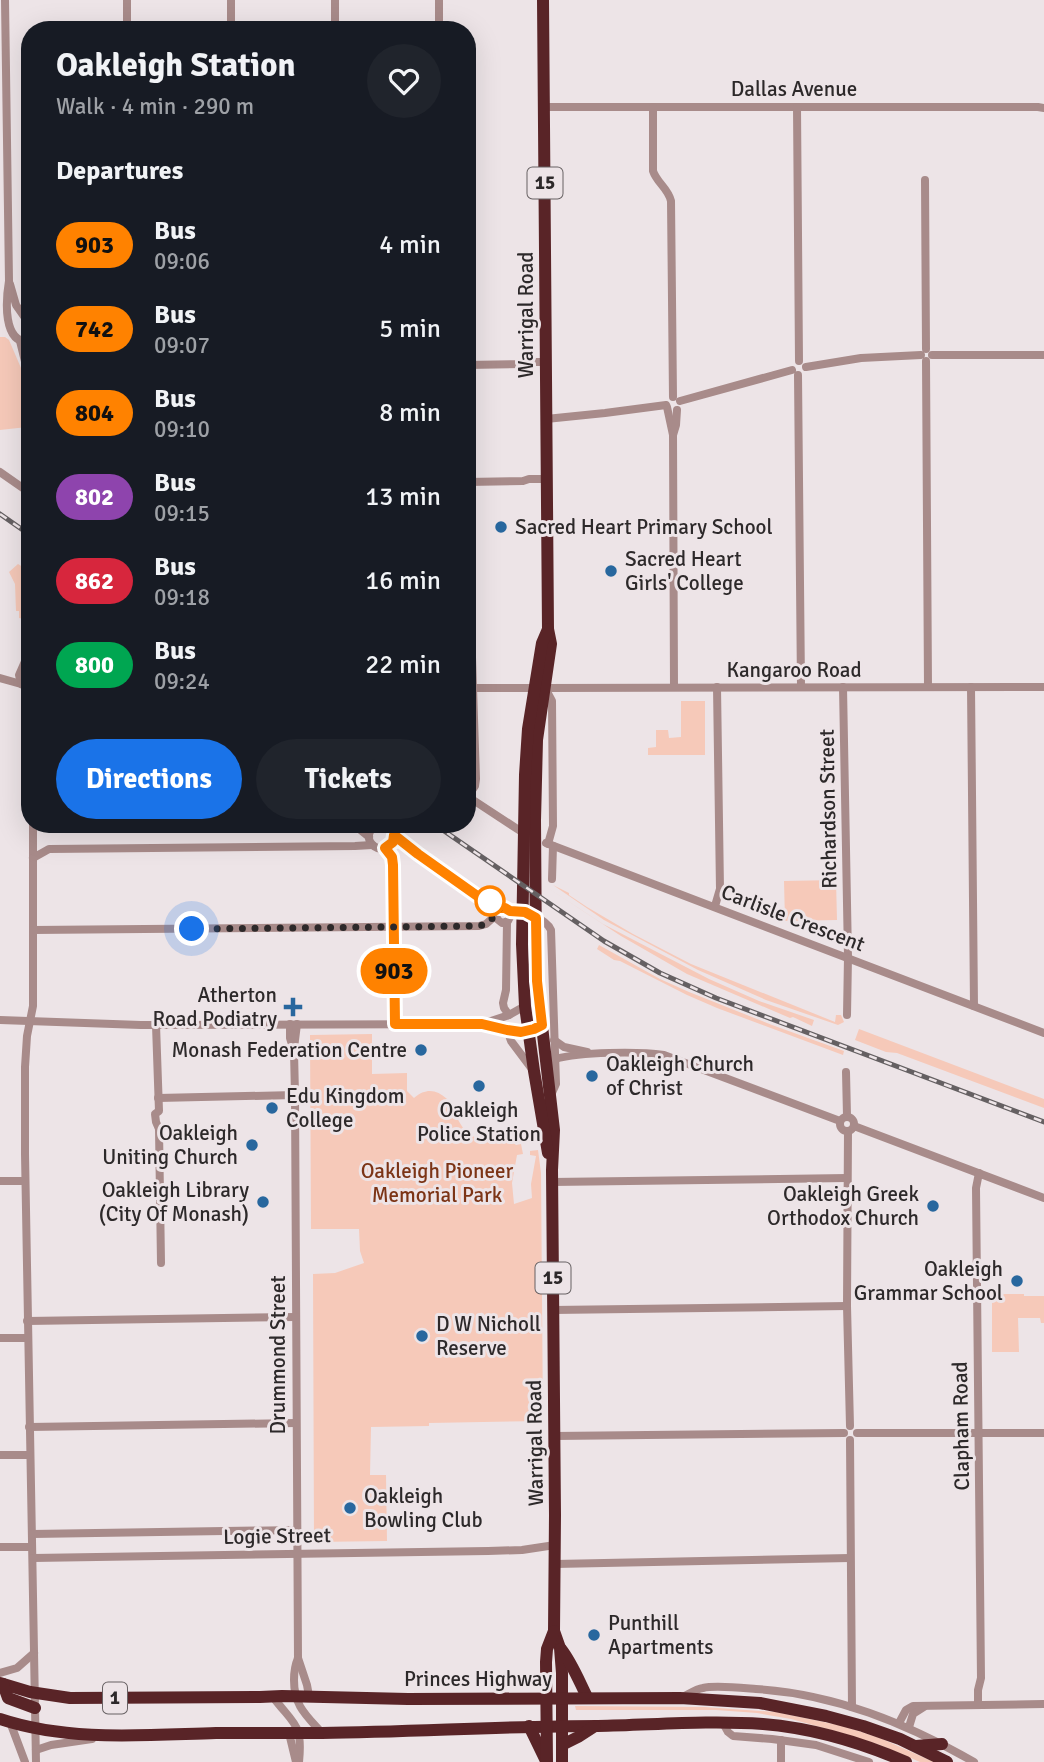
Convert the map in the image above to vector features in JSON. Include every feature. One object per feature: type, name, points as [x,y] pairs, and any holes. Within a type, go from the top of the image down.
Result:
[{"type":"highway","name":"Warrigal Road","points":[[543,0],[548,629],[542,643],[540,688],[527,738],[530,818],[519,920],[528,1031],[552,1176]]},
{"type":"highway","name":"Warrigal Road","points":[[519,920],[537,981],[554,1135],[555,1554],[554,1631],[547,1649],[545,1698],[547,1762]]},
{"type":"highway","name":"Warrigal Road","points":[[554,1631],[561,1648],[562,1762]]},
{"type":"highway","points":[[561,1648],[569,1658],[587,1698]]},
{"type":"highway","points":[[1,1680],[8,1698],[35,1708]]},
{"type":"highway","name":"Princes Highway","points":[[1,1680],[34,1692],[70,1698],[562,1697],[680,1698],[760,1703],[863,1726],[916,1746],[947,1762]]},
{"type":"highway","name":"1","points":[[5,1721],[67,1733],[115,1735],[765,1724],[808,1730],[860,1744],[906,1762]]},
{"type":"highway","points":[[529,1726],[547,1762]]},
{"type":"highway","points":[[562,1745],[595,1726]]},
{"type":"highway","points":[[916,1746],[942,1744]]},
{"type":"street","points":[[5,0],[4,204],[9,281],[13,298],[21,311]]},
{"type":"street","points":[[127,0],[127,21]]},
{"type":"street","points":[[231,0],[231,21]]},
{"type":"street","points":[[335,0],[335,21]]},
{"type":"street","points":[[439,0],[439,21]]},
{"type":"street","name":"Dallas Avenue","points":[[544,107],[1044,108]]},
{"type":"street","points":[[653,107],[653,171],[671,201],[677,403],[673,435]]},
{"type":"street","points":[[666,406],[671,411],[677,403],[766,376],[804,373],[797,107]]},
{"type":"street","points":[[925,180],[928,687]]},
{"type":"street","points":[[9,281],[5,326],[21,345]]},
{"type":"street","points":[[5,326],[16,320],[21,321]]},
{"type":"street","points":[[802,364],[926,355],[1044,355]]},
{"type":"street","points":[[476,365],[529,362],[546,364]]},
{"type":"street","points":[[795,373],[801,687]]},
{"type":"street","points":[[546,416],[666,406]]},
{"type":"street","points":[[666,406],[673,435],[674,687]]},
{"type":"street","points":[[0,472],[21,487]]},
{"type":"street","points":[[476,482],[529,479],[547,481]]},
{"type":"street","points":[[0,677],[21,668]]},
{"type":"street","points":[[0,677],[21,684]]},
{"type":"street","name":"Richardson Street","points":[[844,687],[848,1015]]},
{"type":"street","points":[[971,687],[974,1006]]},
{"type":"street","name":"Kangaroo Road","points":[[476,688],[1044,687]]},
{"type":"street","name":"Warrigal Road","points":[[540,688],[552,701],[552,879]]},
{"type":"street","points":[[715,906],[720,889],[717,688]]},
{"type":"street","name":"Carlisle Crescent","points":[[476,801],[528,836],[550,845],[1044,1033]]},
{"type":"street","points":[[33,833],[33,1006],[27,1036],[25,1072],[25,1181],[36,1762]]},
{"type":"street","points":[[362,833],[378,848],[388,846],[418,854]]},
{"type":"street","points":[[370,833],[370,841]]},
{"type":"street","points":[[395,1024],[393,865],[388,846],[394,835],[483,900],[488,900],[500,922],[519,920]]},
{"type":"street","points":[[33,841],[49,849],[355,846],[370,841]]},
{"type":"street","points":[[33,858],[49,849]]},
{"type":"street","points":[[33,930],[479,926],[486,924],[505,908],[519,920]]},
{"type":"street","points":[[509,1015],[503,1003],[519,920]]},
{"type":"street","name":"Warrigal Road","points":[[519,920],[544,920],[551,930],[556,1084],[551,1095]]},
{"type":"street","points":[[482,1024],[509,1015],[525,1006]]},
{"type":"street","points":[[0,1020],[156,1025],[482,1024],[507,1030],[528,1031],[542,1025]]},
{"type":"street","name":"Drummond Street","points":[[294,1024],[297,1038],[294,1051],[298,1658],[309,1696]]},
{"type":"street","points":[[156,1025],[159,1111],[155,1118],[159,1129],[161,1263]]},
{"type":"street","points":[[507,1030],[511,1041],[534,1071]]},
{"type":"street","points":[[554,1040],[564,1047],[594,1054]]},
{"type":"street","points":[[555,1059],[594,1054],[664,1055],[854,1120],[847,1178],[852,1707]]},
{"type":"street","points":[[844,1118],[846,1072]]},
{"type":"street","points":[[158,1098],[295,1095]]},
{"type":"street","points":[[851,1129],[1044,1198]]},
{"type":"street","name":"Clapham Road","points":[[979,1173],[976,1188],[981,1678],[978,1690],[981,1704]]},
{"type":"street","points":[[552,1176],[847,1178]]},
{"type":"street","points":[[0,1181],[25,1181]]},
{"type":"street","points":[[553,1310],[847,1306]]},
{"type":"street","points":[[27,1321],[296,1317]]},
{"type":"street","points":[[0,1338],[28,1338]]},
{"type":"street","points":[[29,1427],[296,1423]]},
{"type":"street","points":[[554,1436],[1044,1433]]},
{"type":"street","points":[[0,1455],[29,1455]]},
{"type":"street","name":"Logie Street","points":[[32,1534],[297,1530]]},
{"type":"street","points":[[0,1547],[32,1547]]},
{"type":"street","name":"Logie Street","points":[[33,1558],[522,1550],[591,1562],[850,1558]]},
{"type":"street","points":[[1,1680],[34,1653]]},
{"type":"street","name":"Drummond Street","points":[[295,1696],[294,1675],[298,1658]]},
{"type":"street","points":[[680,1698],[704,1687],[796,1693],[852,1707],[899,1723],[974,1762]]},
{"type":"street","points":[[274,1696],[292,1718],[294,1733],[301,1741],[297,1762]]},
{"type":"street","points":[[295,1696],[300,1708],[322,1733]]},
{"type":"street","points":[[909,1727],[914,1714],[930,1704]]},
{"type":"street","points":[[899,1723],[906,1710],[913,1706],[1044,1704]]},
{"type":"street","points":[[5,1721],[25,1762]]},
{"type":"street","points":[[723,1723],[733,1736],[816,1745],[869,1762]]},
{"type":"street","points":[[36,1750],[51,1745],[115,1735]]},
{"type":"street","points":[[781,1740],[781,1762]]},
{"type":"green space","points":[[0,337],[5,337],[9,340],[21,368],[21,428],[0,430]]},
{"type":"green space","points":[[18,564],[21,566],[21,618],[19,611],[16,611],[15,584],[9,572]]},
{"type":"green space","points":[[681,701],[705,701],[705,755],[648,755],[648,748],[656,747],[656,730],[668,730],[669,738],[681,737]]},
{"type":"green space","points":[[836,880],[837,920],[785,921],[784,881]]},
{"type":"green space","points":[[553,885],[633,934],[691,964],[835,1022],[836,1015],[841,1015],[844,1022],[838,1025],[766,1000],[698,970],[604,920]]},
{"type":"green space","points":[[545,886],[603,924],[709,979],[759,1001],[814,1020],[812,1026],[687,974],[621,936]]},
{"type":"green space","points":[[599,945],[660,979],[844,1051],[843,1055],[687,995],[614,960],[597,949]]},
{"type":"green space","points":[[859,1029],[1044,1099],[1044,1108],[855,1040]]},
{"type":"green space","name":"Oakleigh Pioneer Memorial Park","points":[[372,1034],[372,1074],[407,1073],[407,1091],[414,1098],[428,1091],[440,1094],[461,1114],[457,1118],[472,1136],[484,1139],[501,1138],[516,1145],[521,1144],[523,1154],[517,1155],[512,1183],[514,1204],[532,1198],[531,1184],[536,1156],[530,1155],[530,1151],[538,1150],[541,1173],[543,1421],[371,1427],[370,1475],[386,1475],[387,1541],[314,1542],[313,1274],[335,1273],[364,1263],[360,1251],[359,1229],[311,1229],[310,1035]]},
{"type":"green space","points":[[992,1294],[1044,1296],[1044,1323],[1041,1323],[1040,1318],[1018,1318],[1019,1352],[992,1352]]},
{"type":"green space","points":[[575,1706],[704,1707],[776,1712],[843,1726],[880,1738],[934,1762],[920,1762],[842,1733],[757,1713],[716,1710],[576,1710]]},
{"type":"railway","points":[[0,514],[21,529]]},
{"type":"railway","points":[[447,833],[604,941],[660,973],[716,998],[1044,1122]]},
{"type":"bus line","name":"903","points":[[394,835],[483,900],[510,911],[525,912],[536,918],[537,981],[542,1025],[521,1032],[482,1024],[395,1024],[393,865],[392,857],[385,848],[391,845],[394,835]]},
{"type":"place","name":"Sacred Heart Primary School","points":[[501,527]]},
{"type":"place","name":"Sacred Heart Girls' College","points":[[611,571]]},
{"type":"place","name":"Atherton Road Podiatry","points":[[293,1007]]},
{"type":"place","name":"Monash Federation Centre","points":[[421,1050]]},
{"type":"place","name":"Oakleigh Church of Christ","points":[[592,1076]]},
{"type":"place","name":"Oakleigh Police Station","points":[[479,1086]]},
{"type":"place","name":"Edu Kingdom College","points":[[272,1108]]},
{"type":"place","name":"Oakleigh Uniting Church","points":[[252,1145]]},
{"type":"place","name":"Oakleigh Library (City Of Monash)","points":[[263,1202]]},
{"type":"place","name":"Oakleigh Greek Orthodox Church","points":[[933,1206]]},
{"type":"place","name":"Oakleigh Grammar School","points":[[1017,1281]]},
{"type":"place","name":"D W Nicholl Reserve","points":[[422,1336]]},
{"type":"place","name":"Oakleigh Bowling Club","points":[[350,1508]]},
{"type":"place","name":"Punthill Apartments","points":[[594,1635]]},
{"type":"route","points":[[192,929],[479,926],[486,924],[500,908],[488,900],[490,901]]}]
